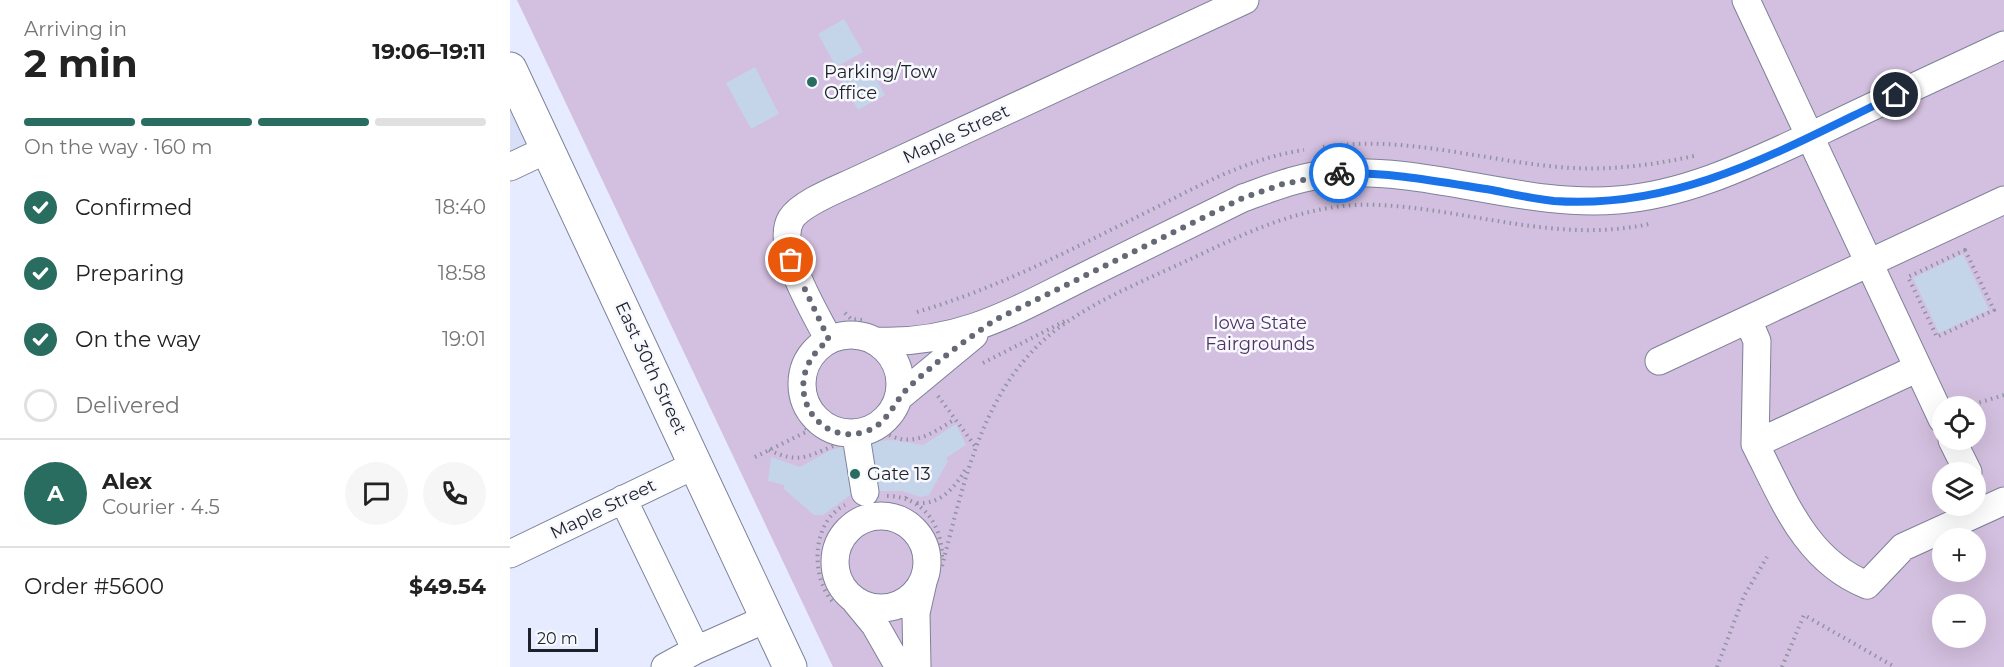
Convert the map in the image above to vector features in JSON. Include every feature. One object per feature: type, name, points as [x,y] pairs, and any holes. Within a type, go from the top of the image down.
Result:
[{"type":"main road","name":"East 30th Street","points":[[511,75],[548,149],[790,667]]},
{"type":"street","name":"Maple Street","points":[[829,340],[787,246],[790,219],[802,209],[855,181],[1245,0]]},
{"type":"street","points":[[1746,0],[1932,398]]},
{"type":"street","points":[[876,341],[897,365],[901,381],[899,397],[893,412],[881,423],[867,431],[851,434],[835,431],[820,423],[809,411],[803,396],[802,380],[807,363],[816,350],[829,340],[845,336],[861,336],[876,341],[911,343],[945,336],[995,320],[1243,198],[1283,184],[1329,174],[1377,173],[1554,201],[1617,201],[1655,196],[1697,185],[1810,136],[2004,45]]},
{"type":"street","points":[[510,167],[548,149]]},
{"type":"street","points":[[1659,361],[2004,200]]},
{"type":"street","points":[[899,397],[958,346],[995,320]]},
{"type":"street","points":[[1748,320],[1757,341],[1755,444],[1796,522],[1813,548],[1845,576],[1867,585],[1903,547],[1988,499]]},
{"type":"street","points":[[1755,444],[1918,368]]},
{"type":"street","points":[[849,442],[868,496]]},
{"type":"street","name":"Maple Street","points":[[510,554],[696,464]]},
{"type":"street","points":[[623,499],[696,650]]},
{"type":"street","points":[[899,667],[875,625],[847,604],[845,591],[837,578],[834,563],[836,548],[843,534],[854,523],[868,517],[883,515],[898,518],[911,526],[921,538],[927,552],[927,568],[936,574]]},
{"type":"street","points":[[847,604],[871,607],[894,606],[914,595],[936,574]]},
{"type":"street","points":[[917,667],[916,614],[936,574]]},
{"type":"street","points":[[665,667],[696,650],[768,618]]},
{"type":"path","points":[[936,574],[975,446],[1006,386],[1022,365],[1062,325],[1092,307],[1269,223],[1299,213],[1347,204],[1410,208],[1560,230],[1601,230],[1658,222]]},
{"type":"path","points":[[1965,250],[1994,310],[1937,337],[1908,277],[1965,250]]},
{"type":"path","points":[[936,393],[975,446]]},
{"type":"path","points":[[1986,400],[2004,395]]},
{"type":"path","points":[[884,432],[892,438],[917,442],[955,419]]},
{"type":"path","points":[[755,457],[809,430]]},
{"type":"path","points":[[769,450],[795,460],[809,459],[849,442]]},
{"type":"path","points":[[847,604],[826,594],[816,562],[818,546],[835,513],[868,496],[906,498],[925,504],[946,494],[959,481],[969,464]]},
{"type":"path","points":[[906,498],[909,493]]},
{"type":"path","points":[[914,502],[932,519],[939,532],[942,545],[936,574]]},
{"type":"path","points":[[831,508],[835,513]]},
{"type":"path","points":[[1717,667],[1744,596],[1767,557]]},
{"type":"path","points":[[1782,667],[1804,615],[1894,667]]},
{"type":"shaded area","points":[[510,69],[548,149],[510,167]]},
{"type":"green space","name":"Iowa State Fairgrounds","points":[[517,0],[2004,0],[2004,667],[833,667]]},
{"type":"building","points":[[844,19],[863,52],[836,67],[818,34]]},
{"type":"building","points":[[867,62],[885,95],[858,110],[840,78]]},
{"type":"building","points":[[755,67],[779,114],[751,129],[726,83]]},
{"type":"building","points":[[1963,254],[1989,310],[1939,333],[1913,278]]},
{"type":"building","name":"Gate 13","points":[[956,424],[966,445],[946,458],[948,461],[929,495],[921,497],[902,491],[868,491],[849,496],[823,515],[814,515],[784,489],[784,485],[768,481],[771,457],[800,467],[829,451],[857,442],[894,440],[923,445]]},
{"type":"way so far","points":[[791,260],[829,340],[816,350],[807,363],[802,380],[803,396],[809,411],[820,423],[835,431],[851,434],[867,431],[881,423],[893,412],[899,397],[909,387],[958,346],[995,320],[1243,198],[1283,184],[1339,173]]},
{"type":"place","name":"Parking/Tow Office","points":[[812,82]]},
{"type":"place","name":"Gate 13","points":[[855,474]]},
{"type":"route","points":[[1339,173],[1377,173],[1554,201],[1617,201],[1655,196],[1697,185],[1749,164],[1896,95]]}]
